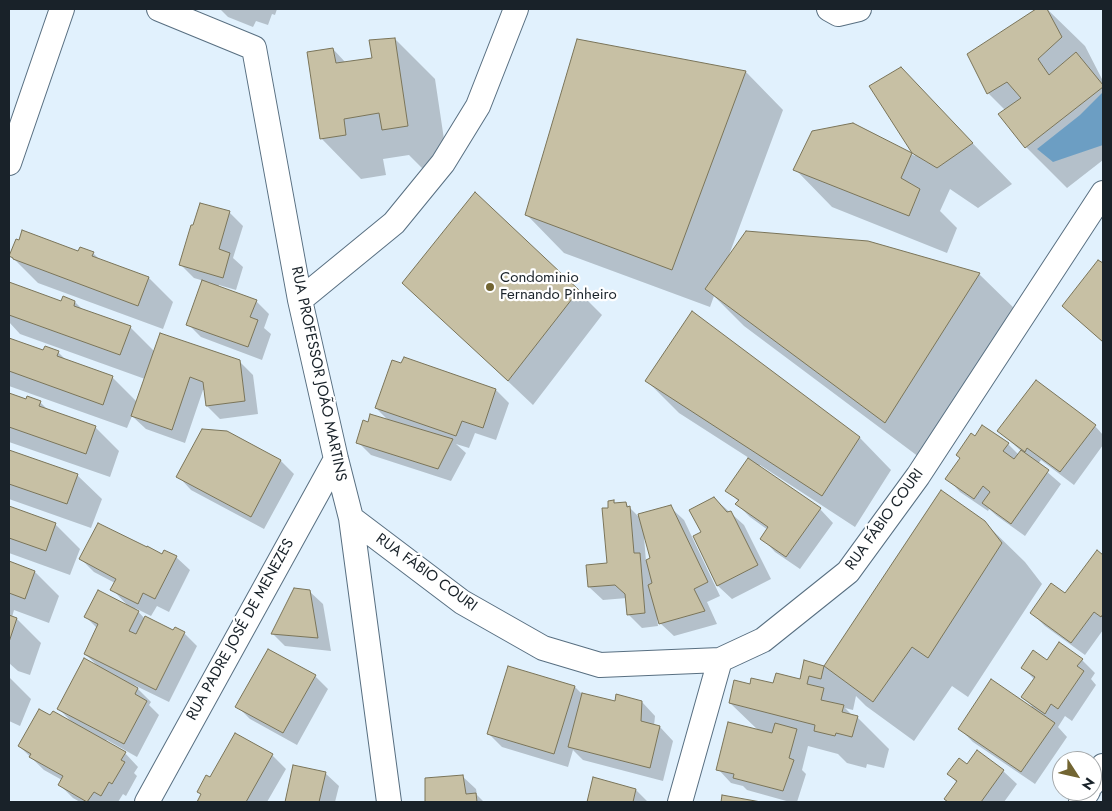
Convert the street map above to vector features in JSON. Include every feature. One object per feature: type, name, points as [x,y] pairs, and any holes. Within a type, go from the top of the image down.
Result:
[{"type":"street","points":[[9,163],[62,9]]},
{"type":"street","name":"RUA PROFESSOR JOÃO MARTINS","points":[[159,9],[254,48],[300,300],[351,518],[389,802]]},
{"type":"street","points":[[300,300],[394,223],[443,163],[478,106],[516,9]]},
{"type":"street","name":"RUA FÁBIO COURI","points":[[351,518],[462,602],[543,648],[600,665],[720,660],[763,640],[848,572],[918,476],[1103,194]]},
{"type":"street","name":"RUA PADRE JOSÉ DE MENEZES","points":[[147,802],[336,458]]},
{"type":"street","points":[[680,802],[720,660]]},
{"type":"shaded area","points":[[1103,92],[1103,145],[1053,162],[1037,149],[1080,115]]},
{"type":"building","points":[[1036,9],[1047,9],[1062,37],[1038,59],[1049,75],[1076,52],[1103,87],[1025,148],[998,114],[1021,98],[1007,82],[987,94],[967,54]]},
{"type":"building","points":[[395,38],[408,126],[382,130],[379,113],[344,119],[346,135],[320,139],[307,52],[333,48],[336,63],[372,58],[369,40]]},
{"type":"building","points":[[577,39],[746,71],[672,270],[525,215]]},
{"type":"building","points":[[901,67],[973,143],[937,168],[912,153],[869,86]]},
{"type":"building","points":[[853,123],[912,153],[901,178],[920,189],[909,216],[793,170],[812,131]]},
{"type":"building","name":"Condominio Fernando Pinheiro","points":[[475,192],[579,290],[508,381],[402,283]]},
{"type":"building","points":[[200,203],[230,211],[219,249],[230,253],[223,278],[179,265]]},
{"type":"building","points":[[22,230],[78,251],[80,247],[94,252],[92,256],[149,277],[138,306],[13,259],[9,256],[16,239],[19,240]]},
{"type":"building","points":[[746,231],[868,241],[980,273],[885,423],[705,289]]},
{"type":"building","points":[[1098,260],[1103,263],[1103,342],[1062,306]]},
{"type":"building","points":[[202,280],[257,300],[250,317],[258,320],[248,347],[186,325]]},
{"type":"building","points":[[9,282],[61,301],[63,296],[75,301],[74,306],[131,326],[120,355],[9,315]]},
{"type":"building","points":[[692,311],[860,437],[822,496],[645,381]]},
{"type":"building","points":[[160,333],[240,360],[245,401],[206,406],[203,382],[190,377],[172,430],[131,416]]},
{"type":"building","points":[[9,338],[43,350],[45,346],[59,351],[57,356],[113,376],[103,405],[9,371]]},
{"type":"building","points":[[404,357],[496,389],[483,428],[462,421],[456,436],[375,408],[392,360],[401,363]]},
{"type":"building","points":[[1036,380],[1096,425],[1060,472],[1027,448],[1025,452],[997,431]]},
{"type":"building","points":[[9,393],[26,399],[27,396],[41,401],[39,406],[96,426],[86,454],[9,427]]},
{"type":"building","points":[[370,414],[453,439],[438,469],[356,443],[363,420],[368,422]]},
{"type":"building","points":[[982,425],[1009,443],[1003,451],[1014,459],[1021,450],[1049,470],[1011,524],[982,503],[990,492],[983,486],[974,499],[945,479],[960,458],[956,455],[971,433],[975,436]]},
{"type":"building","points":[[202,429],[227,431],[281,460],[251,517],[176,477]]},
{"type":"building","points":[[9,450],[78,474],[67,504],[9,484]]},
{"type":"building","points":[[748,458],[821,508],[786,557],[760,539],[768,527],[735,504],[739,500],[725,491]]},
{"type":"building","points":[[941,490],[985,521],[1002,543],[928,658],[912,647],[873,702],[824,666]]},
{"type":"building","points":[[714,497],[727,512],[731,511],[758,565],[717,586],[693,536],[701,532],[689,510]]},
{"type":"building","points":[[614,500],[614,503],[626,502],[627,507],[630,506],[634,553],[640,553],[645,613],[627,615],[625,594],[615,585],[588,587],[586,565],[607,563],[602,508],[608,508],[608,501]]},
{"type":"building","points":[[671,505],[708,582],[694,589],[705,611],[659,624],[648,585],[652,583],[646,560],[650,558],[638,514]]},
{"type":"building","points":[[9,506],[56,523],[46,551],[9,538]]},
{"type":"building","points":[[98,523],[162,554],[164,550],[177,556],[155,599],[143,593],[138,604],[110,590],[116,579],[79,559]]},
{"type":"building","points":[[1097,550],[1103,555],[1103,614],[1101,617],[1094,612],[1071,643],[1030,613],[1051,583],[1065,593]]},
{"type":"building","points":[[9,561],[35,571],[25,599],[9,593]]},
{"type":"building","points":[[294,588],[310,590],[318,638],[271,634]]},
{"type":"building","points":[[98,590],[139,611],[129,631],[136,634],[145,616],[173,630],[175,627],[185,632],[156,690],[84,654],[98,624],[84,617]]},
{"type":"building","points":[[9,615],[17,618],[9,642]]},
{"type":"building","points":[[1059,642],[1083,659],[1077,666],[1084,671],[1058,709],[1051,704],[1045,714],[1021,697],[1035,677],[1021,668],[1033,650],[1047,660]]},
{"type":"building","points":[[268,649],[316,675],[283,733],[235,707]]},
{"type":"building","points":[[84,658],[138,688],[135,694],[147,701],[124,744],[57,709]]},
{"type":"building","points":[[804,660],[824,666],[821,679],[809,676],[807,684],[824,688],[821,700],[844,705],[842,712],[858,716],[852,737],[836,733],[835,736],[814,731],[815,725],[729,703],[734,680],[750,684],[751,678],[773,683],[776,673],[800,679]]},
{"type":"building","points":[[508,666],[575,686],[554,754],[487,734]]},
{"type":"building","points":[[991,679],[1055,723],[1021,772],[958,729]]},
{"type":"building","points":[[582,693],[615,701],[616,694],[642,701],[641,721],[660,726],[650,768],[568,747]]},
{"type":"building","points":[[39,709],[50,715],[53,711],[126,752],[121,760],[125,762],[112,784],[109,782],[101,796],[94,792],[87,802],[58,785],[63,776],[29,757],[31,754],[18,746]]},
{"type":"building","points":[[728,722],[772,733],[775,723],[797,729],[789,758],[794,760],[783,791],[733,778],[734,774],[716,770]]},
{"type":"building","points":[[235,733],[273,754],[246,802],[197,802],[201,794],[197,792],[206,775],[210,777]]},
{"type":"building","points":[[977,750],[1004,770],[981,802],[948,802],[944,799],[957,781],[947,774],[959,758],[967,764]]},
{"type":"building","points":[[293,765],[326,772],[319,802],[285,802]]},
{"type":"building","points":[[463,775],[466,794],[476,793],[477,802],[425,802],[425,778]]},
{"type":"building","points":[[593,777],[636,789],[633,802],[587,802]]},
{"type":"building","points":[[722,795],[761,802],[721,802]]},
{"type":"place","name":"Condominio Fernando Pinheiro","points":[[490,287]]}]
